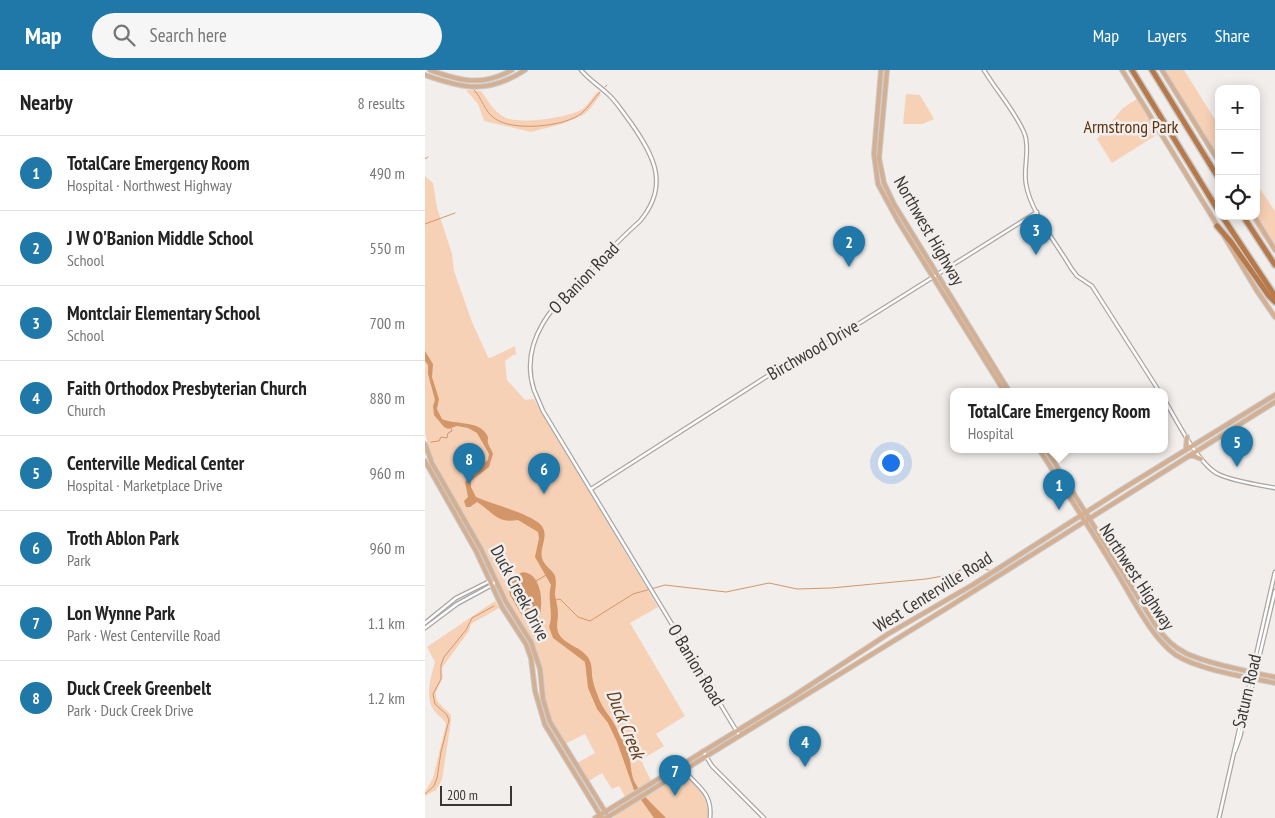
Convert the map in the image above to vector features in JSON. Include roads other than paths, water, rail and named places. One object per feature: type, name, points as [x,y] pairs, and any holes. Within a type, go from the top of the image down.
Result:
[{"type":"highway","points":[[1133,70],[1215,205]]},
{"type":"highway","points":[[1152,70],[1217,175]]},
{"type":"highway","points":[[1224,220],[1275,296]]},
{"type":"highway","points":[[1246,220],[1275,265]]},
{"type":"highway","points":[[1217,226],[1275,302]]},
{"type":"main road","points":[[430,70],[455,79],[469,81],[494,78],[512,70]]},
{"type":"main road","points":[[425,75],[458,86],[480,88],[506,81],[525,70]]},
{"type":"main road","name":"Northwest Highway","points":[[881,70],[874,154],[875,174],[884,197],[1002,388]]},
{"type":"main road","name":"Northwest Highway","points":[[887,70],[879,153],[883,183],[1007,388]]},
{"type":"main road","points":[[1122,70],[1257,291],[1275,317]]},
{"type":"main road","points":[[1162,70],[1215,156]]},
{"type":"main road","points":[[1256,220],[1275,250]]},
{"type":"main road","name":"West Centerville Road","points":[[595,818],[703,751],[738,733],[975,586],[1047,537],[1275,395]]},
{"type":"main road","name":"West Centerville Road","points":[[608,818],[706,756],[893,631],[1031,555],[1274,402]]},
{"type":"main road","points":[[1218,437],[1225,430],[1224,426]]},
{"type":"main road","points":[[1185,450],[1187,437]]},
{"type":"main road","name":"Duck Creek Drive","points":[[425,444],[432,464],[470,526],[506,602],[531,642],[540,669],[546,712],[565,748],[608,818]]},
{"type":"main road","name":"Northwest Highway","points":[[1042,453],[1061,483],[1089,518],[1136,604],[1160,640],[1174,653],[1199,665],[1275,683]]},
{"type":"main road","name":"Northwest Highway","points":[[1049,453],[1066,480],[1084,514],[1085,521],[1140,599],[1155,626],[1167,640],[1185,654],[1200,660],[1275,677]]},
{"type":"main road","points":[[1187,457],[1194,456],[1201,459]]},
{"type":"main road","name":"Duck Creek Drive","points":[[425,461],[476,551],[506,614],[526,644],[531,658],[535,691],[541,715],[548,732],[601,816]]},
{"type":"main road","points":[[1154,469],[1158,475]]},
{"type":"main road","points":[[1061,483],[1066,480]]},
{"type":"main road","points":[[1124,488],[1127,494]]},
{"type":"main road","points":[[1044,547],[1047,537]]},
{"type":"main road","points":[[1031,555],[1041,541]]},
{"type":"main road","points":[[1136,604],[1140,599]]},
{"type":"main road","points":[[1199,665],[1200,660]]},
{"type":"main road","points":[[561,751],[565,748]]},
{"type":"main road","points":[[580,782],[585,779]]},
{"type":"street","name":"O Banion Road","points":[[581,70],[588,79],[610,96],[645,144],[652,159],[657,180],[655,196],[640,221],[564,294],[545,318],[535,338],[533,348],[532,377],[535,392],[543,411],[738,733]]},
{"type":"street","points":[[984,70],[1025,135],[1028,154],[1025,174],[1029,198],[1077,276],[1089,284],[1095,292],[1157,388]]},
{"type":"street","name":"Birchwood Drive","points":[[591,489],[780,368],[831,341],[1037,212]]},
{"type":"street","points":[[1168,406],[1201,459],[1217,474],[1275,488]]},
{"type":"street","name":"Saturn Road","points":[[1269,609],[1275,572]]},
{"type":"street","points":[[425,623],[456,598],[496,581]]},
{"type":"street","points":[[425,628],[457,604],[491,583]]},
{"type":"street","name":"Saturn Road","points":[[1219,818],[1234,752],[1240,737],[1259,647],[1275,590]]},
{"type":"street","points":[[703,751],[713,766],[764,818]]},
{"type":"street","points":[[681,765],[708,797],[710,818]]},
{"type":"waterway","points":[[474,90],[494,118],[513,125],[525,126],[564,122],[574,118],[585,111],[600,92]]},
{"type":"waterway","points":[[425,224],[455,213]]},
{"type":"waterway","points":[[431,442],[439,441],[441,437],[447,438],[448,433],[452,431],[451,428]]},
{"type":"waterway","points":[[556,600],[560,599],[578,617],[590,621],[633,594],[665,585],[726,592],[769,583],[797,589],[831,588],[926,579],[949,575],[960,570],[977,568],[989,570]]},
{"type":"waterway","points":[[536,581],[548,574]]},
{"type":"waterway","points":[[425,794],[434,786],[437,778],[449,720],[447,715],[435,704],[433,694],[441,679],[441,665],[444,657],[466,630],[472,618],[494,606]]},
{"type":"place","name":"Montclair Elementary School","points":[[1036,255]]},
{"type":"place","name":"J W O'Banion Middle School","points":[[849,267]]},
{"type":"place","name":"Centerville Medical Center","points":[[1237,467]]},
{"type":"place","name":"Duck Creek Greenbelt","points":[[469,484]]},
{"type":"place","name":"Troth Ablon Park","points":[[544,494]]},
{"type":"place","name":"TotalCare Emergency Room","points":[[1059,510]]},
{"type":"place","name":"Faith Orthodox Presbyterian Church","points":[[805,767]]},
{"type":"place","name":"Lon Wynne Park","points":[[675,796]]},
{"type":"park label","name":"Armstrong Park","points":[[1131,127]]},
{"type":"water label","name":"Duck Creek","points":[[626,724]]}]
